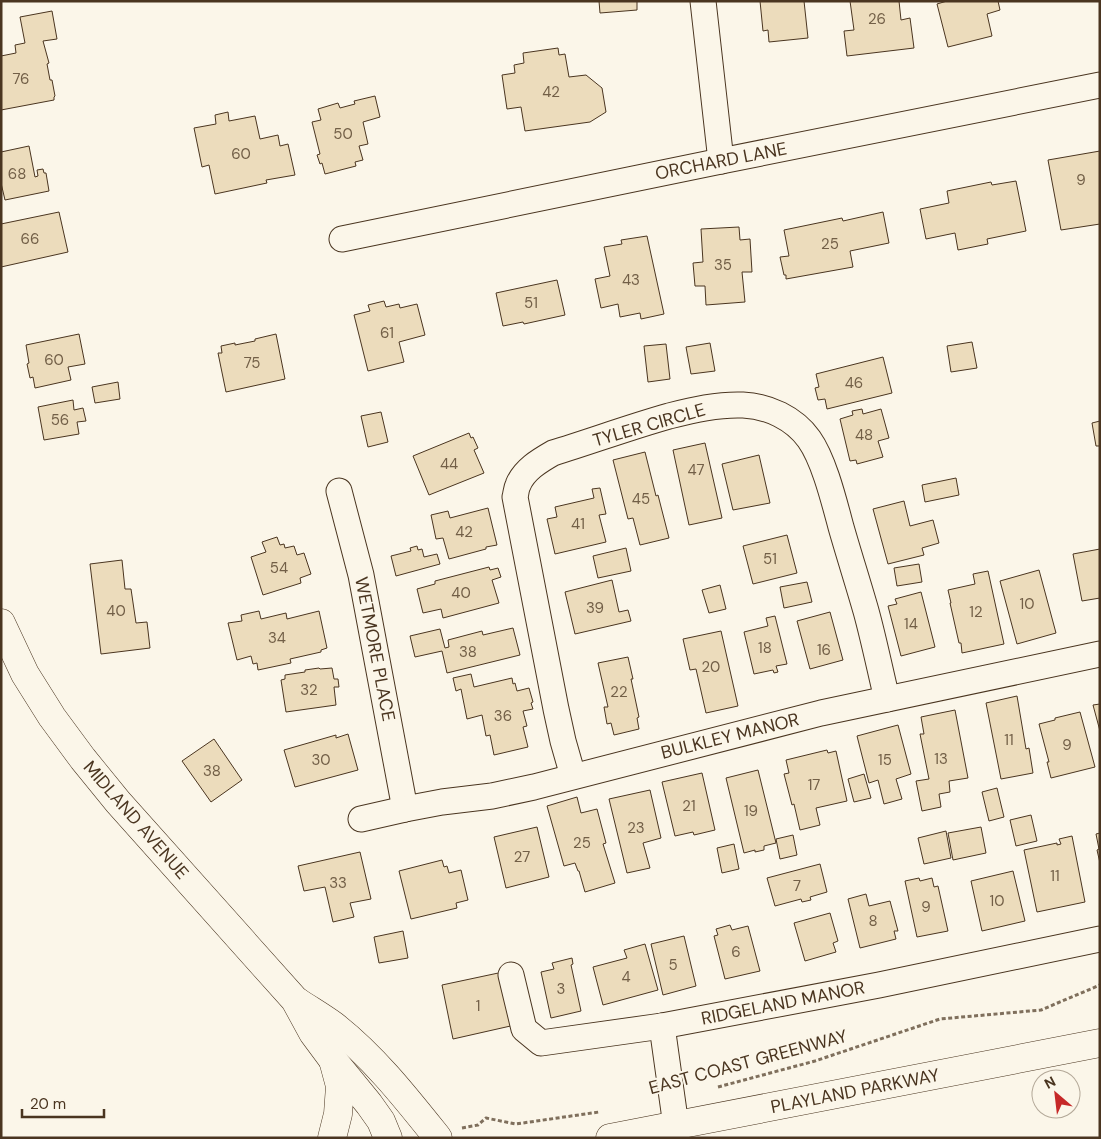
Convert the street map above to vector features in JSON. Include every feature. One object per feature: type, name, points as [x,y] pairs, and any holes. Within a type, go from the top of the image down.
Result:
[{"type":"street","points":[[703,1],[721,161]]},
{"type":"street","name":"ORCHARD LANE","points":[[342,239],[1100,85]]},
{"type":"street","name":"TYLER CIRCLE","points":[[574,776],[563,741],[556,709],[515,497],[518,485],[527,471],[553,453],[648,422],[679,414],[711,407],[744,405],[763,408],[780,414],[795,424],[809,438],[819,457],[830,488],[866,611],[887,699]]},
{"type":"street","name":"WETMORE PLACE","points":[[339,491],[362,575],[405,809]]},
{"type":"street","name":"MIDLAND AVENUE","points":[[1,623],[26,674],[52,717],[83,759],[118,802],[295,1000],[313,1032],[381,1121],[388,1138]]},
{"type":"street","name":"BULKLEY MANOR","points":[[361,819],[442,802],[492,796],[821,714],[1100,654]]},
{"type":"street","name":"RIDGELAND MANOR","points":[[512,975],[524,1029],[541,1043],[662,1026],[879,985],[1100,939]]},
{"type":"street","name":"MIDLAND AVENUE","points":[[295,1000],[333,1025],[365,1053],[436,1135]]},
{"type":"street","points":[[662,1026],[676,1126]]},
{"type":"street","name":"PLAYLAND PARKWAY","points":[[610,1138],[1100,1044]]},
{"type":"street","points":[[332,1138],[338,1114],[340,1086],[333,1060]]},
{"type":"path","name":"EAST COAST GREENWAY","points":[[671,1099],[815,1061],[940,1019],[1041,1010],[1100,985]]},
{"type":"path","points":[[436,1135],[478,1125],[486,1118],[516,1124],[603,1111]]},
{"type":"building","points":[[599,1],[637,1],[637,10],[600,13]]},
{"type":"building","points":[[760,1],[804,1],[808,38],[769,42],[768,30],[763,31]]},
{"type":"building","points":[[850,1],[899,1],[901,20],[910,18],[914,48],[847,56],[844,31],[854,30]]},
{"type":"building","points":[[947,1],[998,1],[1000,10],[987,14],[992,36],[948,47],[937,4]]},
{"type":"building","points":[[52,11],[57,39],[43,41],[49,63],[47,64],[50,80],[52,80],[54,100],[1,110],[1,56],[16,53],[15,45],[25,43],[20,17]]},
{"type":"building","points":[[558,48],[559,55],[565,54],[569,77],[586,75],[602,88],[606,112],[590,122],[525,131],[521,107],[507,109],[502,75],[515,73],[514,65],[524,63],[523,53]]},
{"type":"building","points":[[375,96],[380,117],[363,122],[368,144],[359,146],[363,160],[355,162],[356,166],[325,174],[322,163],[320,164],[317,155],[320,154],[312,122],[321,120],[318,109],[338,103],[340,108],[355,104],[354,101]]},
{"type":"building","points":[[228,112],[229,121],[255,116],[260,139],[278,135],[280,146],[288,144],[295,175],[266,180],[267,183],[215,194],[209,165],[202,167],[194,128],[216,124],[215,115]]},
{"type":"building","points":[[29,146],[35,177],[38,176],[37,170],[43,169],[44,173],[46,173],[49,191],[5,200],[1,183],[1,152]]},
{"type":"building","points":[[1100,151],[1100,224],[1061,230],[1048,160]]},
{"type":"building","points":[[1016,181],[1026,231],[987,239],[988,244],[958,250],[955,233],[926,239],[920,209],[949,203],[947,191],[991,182],[992,185]]},
{"type":"building","points":[[59,212],[68,252],[1,267],[1,224]]},
{"type":"building","points":[[883,212],[889,243],[850,251],[853,267],[786,279],[780,257],[789,256],[784,230],[842,218],[843,221]]},
{"type":"building","points":[[739,227],[740,240],[750,239],[752,272],[742,272],[745,302],[706,305],[705,286],[695,286],[693,263],[703,262],[701,229]]},
{"type":"building","points":[[647,236],[664,314],[641,319],[640,313],[620,317],[618,304],[601,308],[595,279],[610,276],[604,247],[622,244],[621,240]]},
{"type":"building","points":[[557,280],[565,315],[524,324],[523,322],[503,326],[496,293]]},
{"type":"building","points":[[384,301],[386,307],[399,304],[400,308],[417,304],[425,335],[399,342],[404,362],[368,371],[354,315],[370,311],[368,305]]},
{"type":"building","points":[[79,334],[85,364],[68,367],[71,380],[35,388],[33,377],[30,378],[27,364],[29,363],[26,345]]},
{"type":"building","points":[[276,334],[285,379],[226,392],[218,353],[222,353],[221,346],[255,341],[255,339]]},
{"type":"building","points":[[972,342],[977,368],[951,372],[947,346]]},
{"type":"building","points":[[710,343],[715,371],[691,374],[686,347]]},
{"type":"building","points":[[666,344],[670,379],[648,382],[644,346]]},
{"type":"building","points":[[883,357],[892,393],[827,409],[825,399],[818,400],[815,388],[819,387],[816,374]]},
{"type":"building","points":[[118,382],[120,399],[95,403],[92,387]]},
{"type":"building","points":[[73,400],[74,410],[83,408],[86,421],[77,422],[79,434],[44,440],[38,407]]},
{"type":"building","points":[[862,409],[863,414],[881,409],[889,438],[878,441],[883,457],[857,464],[856,460],[850,461],[840,419],[853,415],[852,411]]},
{"type":"building","points":[[381,412],[388,442],[368,447],[361,416]]},
{"type":"building","points":[[1100,421],[1100,446],[1096,446],[1092,423]]},
{"type":"building","points":[[469,433],[478,448],[474,450],[484,473],[429,495],[413,456]]},
{"type":"building","points":[[705,443],[722,518],[689,525],[673,450]]},
{"type":"building","points":[[645,452],[669,538],[640,545],[633,518],[628,519],[613,460]]},
{"type":"building","points":[[759,455],[770,503],[733,510],[722,464]]},
{"type":"building","points":[[956,478],[959,495],[925,502],[922,485]]},
{"type":"building","points":[[600,488],[606,514],[599,515],[606,542],[555,554],[547,519],[557,517],[555,507],[594,498],[592,489]]},
{"type":"building","points":[[904,501],[910,526],[933,520],[939,543],[922,548],[924,555],[888,564],[873,509]]},
{"type":"building","points":[[488,508],[497,545],[449,559],[443,538],[436,539],[431,515],[448,511],[450,518]]},
{"type":"building","points":[[787,535],[797,573],[753,584],[743,546]]},
{"type":"building","points":[[277,537],[280,545],[284,544],[285,548],[294,546],[297,555],[304,553],[311,574],[300,578],[301,583],[263,595],[251,557],[266,552],[262,542]]},
{"type":"building","points":[[417,546],[418,550],[422,549],[424,557],[437,554],[440,564],[396,576],[391,556],[411,551],[410,548]]},
{"type":"building","points":[[626,548],[631,571],[598,578],[593,556]]},
{"type":"building","points":[[1100,549],[1100,598],[1082,601],[1073,554]]},
{"type":"building","points":[[122,560],[125,589],[131,589],[136,623],[147,622],[150,648],[101,654],[90,564]]},
{"type":"building","points":[[919,564],[922,582],[897,586],[894,568]]},
{"type":"building","points":[[489,567],[490,570],[498,568],[501,577],[492,580],[499,603],[443,618],[441,609],[423,613],[417,589],[435,584],[435,581]]},
{"type":"building","points":[[1039,570],[1056,633],[1017,644],[1000,581]]},
{"type":"building","points":[[988,571],[1004,644],[962,653],[948,590],[975,584],[973,574]]},
{"type":"building","points":[[612,580],[619,612],[628,610],[631,621],[575,634],[565,592]]},
{"type":"building","points":[[807,582],[812,602],[784,608],[780,587]]},
{"type":"building","points":[[720,585],[726,609],[709,613],[702,590]]},
{"type":"building","points":[[921,592],[935,647],[901,656],[888,606],[897,604],[895,599]]},
{"type":"building","points":[[259,611],[261,619],[286,613],[287,619],[319,611],[327,648],[321,650],[321,652],[290,659],[291,663],[258,670],[257,663],[253,664],[251,656],[237,660],[228,623],[242,621],[241,615]]},
{"type":"building","points":[[830,612],[843,660],[810,669],[797,621]]},
{"type":"building","points":[[775,616],[787,664],[776,666],[778,672],[774,673],[773,670],[754,674],[744,632],[768,626],[766,618]]},
{"type":"building","points":[[513,628],[520,655],[447,673],[442,651],[415,657],[410,636],[440,629],[445,648],[449,647],[448,640],[482,631],[483,635]]},
{"type":"building","points":[[721,631],[738,706],[706,713],[696,669],[690,670],[683,639]]},
{"type":"building","points":[[628,657],[639,717],[637,718],[639,729],[614,735],[611,723],[607,724],[604,707],[608,707],[598,663]]},
{"type":"building","points":[[319,668],[332,668],[334,679],[338,679],[339,687],[334,687],[336,705],[286,712],[281,680],[285,679],[285,675]]},
{"type":"building","points":[[471,674],[474,687],[512,678],[517,691],[529,688],[533,709],[523,711],[527,726],[523,727],[528,747],[494,755],[490,735],[486,736],[482,715],[467,719],[461,689],[456,691],[453,678]]},
{"type":"building","points":[[1017,696],[1026,749],[1029,748],[1033,773],[1001,779],[986,703]]},
{"type":"building","points":[[1100,704],[1100,731],[1093,705]]},
{"type":"building","points":[[955,710],[968,778],[949,781],[950,792],[939,794],[941,807],[922,811],[916,781],[929,779],[920,734],[924,734],[921,717]]},
{"type":"building","points":[[1080,712],[1095,767],[1051,778],[1047,762],[1049,762],[1039,724]]},
{"type":"building","points":[[898,725],[911,774],[896,779],[902,799],[884,804],[878,780],[869,783],[857,736]]},
{"type":"building","points":[[348,734],[358,770],[295,787],[284,750],[336,735],[336,738]]},
{"type":"building","points":[[214,739],[242,780],[211,802],[182,761]]},
{"type":"building","points":[[827,750],[828,753],[836,751],[847,801],[816,808],[820,825],[800,830],[784,774],[789,773],[786,760]]},
{"type":"building","points":[[758,770],[776,843],[764,846],[764,850],[744,853],[726,778]]},
{"type":"building","points":[[702,773],[715,830],[694,835],[693,832],[675,836],[662,782]]},
{"type":"building","points":[[864,774],[871,798],[854,802],[848,779]]},
{"type":"building","points":[[997,788],[1004,817],[989,821],[982,792]]},
{"type":"building","points":[[650,790],[661,838],[643,843],[650,868],[627,873],[609,799]]},
{"type":"building","points":[[577,797],[581,813],[597,809],[606,843],[603,844],[615,883],[585,892],[575,863],[564,866],[547,806]]},
{"type":"building","points":[[1031,815],[1037,841],[1016,846],[1010,820]]},
{"type":"building","points":[[537,827],[549,877],[506,888],[494,837]]},
{"type":"building","points":[[981,827],[986,853],[953,860],[948,833]]},
{"type":"building","points":[[946,831],[951,858],[924,864],[918,838]]},
{"type":"building","points":[[1100,833],[1100,863],[1096,834]]},
{"type":"building","points":[[793,835],[797,855],[780,859],[776,839]]},
{"type":"building","points":[[1072,836],[1085,902],[1037,912],[1024,850],[1057,843],[1057,845],[1061,844],[1059,839]]},
{"type":"building","points":[[734,844],[739,869],[722,873],[717,848]]},
{"type":"building","points":[[360,852],[371,899],[350,903],[354,917],[333,922],[325,887],[304,891],[298,866]]},
{"type":"building","points":[[442,860],[444,867],[447,866],[449,873],[461,870],[468,900],[456,903],[457,908],[411,919],[399,871]]},
{"type":"building","points":[[820,864],[827,892],[810,897],[811,900],[802,902],[801,899],[775,906],[767,878]]},
{"type":"building","points":[[1013,871],[1025,921],[982,931],[971,881]]},
{"type":"building","points":[[919,878],[920,881],[932,878],[934,887],[938,886],[948,931],[917,937],[905,881]]},
{"type":"building","points":[[866,894],[869,906],[890,901],[898,931],[894,931],[896,939],[860,948],[848,899]]},
{"type":"building","points":[[830,913],[838,941],[833,943],[836,952],[805,961],[794,923]]},
{"type":"building","points":[[730,925],[732,930],[748,926],[760,971],[725,979],[714,936],[718,935],[716,929]]},
{"type":"building","points":[[403,931],[408,958],[379,963],[374,937]]},
{"type":"building","points":[[684,936],[696,986],[663,995],[651,944]]},
{"type":"building","points":[[645,944],[658,990],[603,1005],[593,967],[627,958],[624,950]]},
{"type":"building","points":[[572,958],[573,964],[571,965],[581,1011],[551,1018],[541,972],[554,969],[552,963]]},
{"type":"building","points":[[503,972],[515,1025],[453,1039],[442,985]]}]
